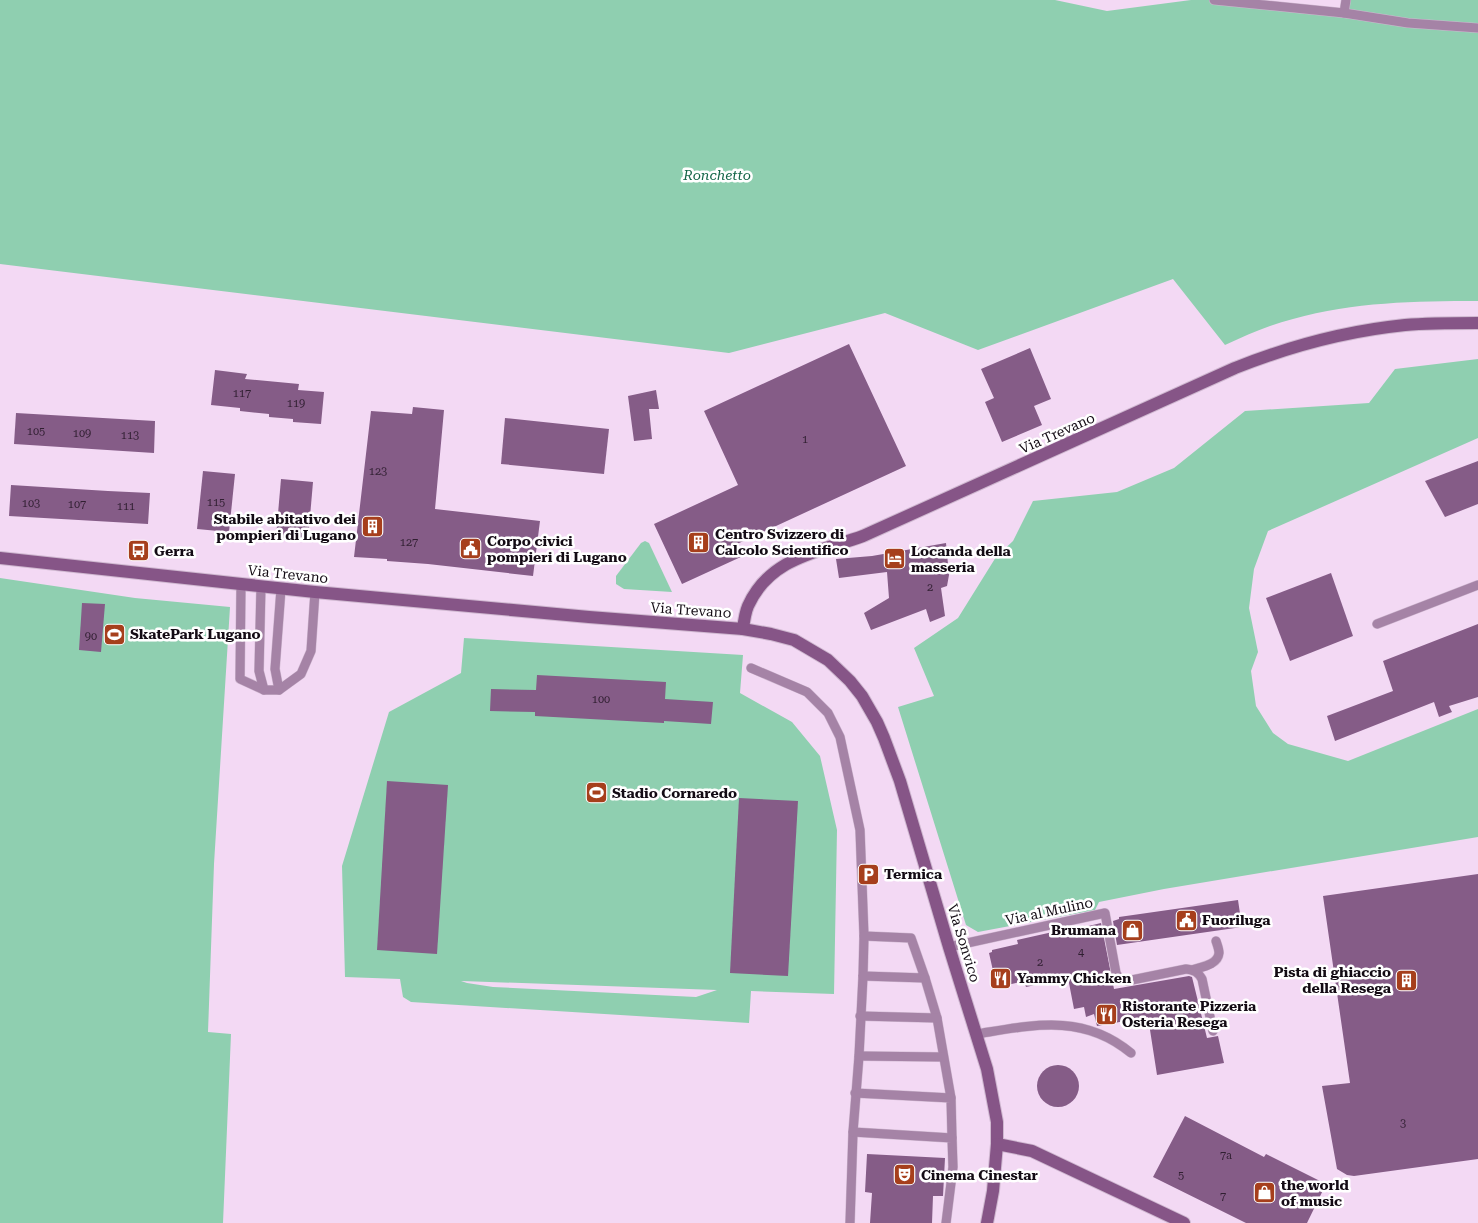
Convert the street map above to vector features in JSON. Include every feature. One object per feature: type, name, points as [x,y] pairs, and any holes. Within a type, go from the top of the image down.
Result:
[{"type":"main road","name":"Via Trevano","points":[[0,558],[280,589],[743,629],[748,607],[757,591],[770,575],[783,565],[863,536],[1235,368],[1285,350],[1346,334],[1406,326],[1478,323]]},
{"type":"main road","name":"Via Sonvico","points":[[743,629],[794,640],[816,653],[839,670],[862,696],[877,722],[900,781],[987,1069],[997,1122],[997,1144],[987,1223]]},
{"type":"main road","points":[[997,1144],[1032,1151],[1184,1223]]},
{"type":"lane","points":[[1214,0],[1344,13],[1408,23],[1478,28]]},
{"type":"lane","points":[[1344,13],[1346,0]]},
{"type":"lane","points":[[241,584],[240,679],[264,690],[279,690],[300,674],[311,651],[315,592]]},
{"type":"lane","points":[[1377,624],[1478,585]]},
{"type":"lane","points":[[261,586],[258,671],[264,690]]},
{"type":"lane","points":[[279,690],[275,669],[280,589]]},
{"type":"lane","points":[[751,668],[806,692],[828,713],[840,737],[860,830],[864,936],[863,976],[855,1093],[850,1223]]},
{"type":"lane","name":"Via al Mulino","points":[[949,947],[1105,913],[1116,973],[1119,978],[1127,981],[1186,969],[1192,970],[1212,964],[1219,952],[1216,940]]},
{"type":"lane","points":[[864,936],[911,938],[937,1018],[951,1098],[952,1167],[946,1223]]},
{"type":"lane","points":[[1192,970],[1198,972],[1202,979],[1213,1031]]},
{"type":"lane","points":[[863,976],[925,978]]},
{"type":"lane","points":[[860,1016],[937,1018]]},
{"type":"lane","points":[[977,1034],[1040,1024],[1071,1025],[1097,1031],[1118,1042],[1131,1053]]},
{"type":"lane","points":[[859,1056],[943,1057]]},
{"type":"lane","points":[[855,1093],[951,1098]]},
{"type":"lane","points":[[853,1132],[952,1138]]},
{"type":"green space","name":"Ronchetto","points":[[0,0],[1055,0],[1107,11],[1191,0],[1214,0],[1344,13],[1346,0],[1478,0],[1478,301],[1408,302],[1316,313],[1275,324],[1225,345],[1173,279],[978,350],[885,313],[729,353],[0,264]]},
{"type":"green space","points":[[1478,359],[1478,438],[1268,531],[1254,569],[1249,608],[1258,652],[1251,671],[1256,706],[1273,733],[1288,744],[1348,761],[1478,709],[1478,837],[1164,889],[1099,902],[1095,910],[978,932],[966,925],[898,707],[934,696],[914,648],[958,618],[996,557],[1013,541],[1033,501],[1117,492],[1174,468],[1245,411],[1369,403],[1395,369]]},
{"type":"green space","points":[[645,541],[649,543],[672,592],[624,589],[616,584],[616,576],[641,543]]},
{"type":"green space","points":[[0,578],[135,598],[230,607],[214,864],[208,1032],[231,1034],[223,1223],[0,1223]]},
{"type":"green space","name":"Stadio Cornaredo","points":[[464,638],[743,655],[740,693],[792,722],[820,756],[837,830],[834,994],[751,991],[749,1023],[411,1002],[403,997],[400,979],[345,977],[342,866],[389,712],[461,673]],"holes":[[[461,981],[717,990],[696,997],[493,987]]]},
{"type":"building","name":"Centro Svizzero di Calcolo Scientifico","points":[[849,344],[906,466],[737,544],[743,556],[682,584],[654,524],[738,485],[704,411]]},
{"type":"building","points":[[1030,348],[1051,399],[1034,406],[1042,425],[1002,442],[985,402],[994,398],[981,369]]},
{"type":"building","points":[[215,370],[247,374],[245,379],[299,384],[298,390],[324,392],[321,424],[293,422],[293,419],[269,417],[269,414],[211,405]]},
{"type":"building","points":[[656,390],[659,409],[649,409],[652,439],[634,441],[628,396]]},
{"type":"building","points":[[413,407],[444,410],[435,509],[540,521],[533,576],[354,557],[371,411],[412,414]]},
{"type":"building","points":[[16,413],[155,421],[154,453],[14,444]]},
{"type":"building","points":[[505,418],[609,429],[604,474],[501,464]]},
{"type":"building","points":[[1478,461],[1478,504],[1445,517],[1425,481]]},
{"type":"building","points":[[203,471],[235,474],[229,532],[197,529]]},
{"type":"building","points":[[281,479],[313,482],[308,540],[276,537]]},
{"type":"building","points":[[11,485],[150,493],[148,524],[9,516]]},
{"type":"building","points":[[946,543],[949,575],[947,586],[941,588],[945,616],[930,622],[926,609],[871,630],[864,613],[889,598],[887,572],[839,578],[836,559],[872,556]]},
{"type":"building","points":[[1331,573],[1353,636],[1290,661],[1266,598]]},
{"type":"building","points":[[82,603],[105,604],[101,652],[79,650]]},
{"type":"building","points":[[1478,624],[1478,697],[1449,706],[1452,712],[1439,717],[1434,702],[1335,741],[1327,716],[1393,691],[1383,661]]},
{"type":"building","points":[[537,675],[666,682],[665,699],[713,702],[711,724],[535,716],[535,712],[490,711],[491,689],[536,690]]},
{"type":"building","points":[[387,781],[448,785],[437,954],[377,950]]},
{"type":"building","points":[[739,798],[798,801],[788,976],[730,973]]},
{"type":"building","name":"Pista di ghiaccio della Resega","points":[[1478,874],[1478,1159],[1354,1176],[1347,1175],[1337,1169],[1322,1086],[1350,1083],[1323,896]]},
{"type":"building","points":[[1238,900],[1242,927],[1117,945],[1113,921],[1119,919],[1119,917]]},
{"type":"building","points":[[1101,923],[1114,989],[1192,977],[1207,1038],[1218,1036],[1224,1063],[1157,1075],[1148,1017],[1097,1026],[1094,1014],[1086,1017],[1084,1007],[1074,1009],[1068,978],[1026,987],[1024,981],[999,987],[998,983],[996,984],[989,953],[992,950],[1018,944],[1017,940]]},
{"type":"building","points":[[1058,1065],[1073,1071],[1079,1086],[1073,1101],[1058,1107],[1043,1101],[1037,1086],[1043,1071]]},
{"type":"building","points":[[1185,1116],[1264,1157],[1266,1154],[1326,1184],[1307,1223],[1246,1223],[1153,1177]]},
{"type":"building","name":"Cinema Cinestar","points":[[867,1154],[945,1158],[943,1196],[933,1196],[932,1223],[870,1223],[872,1193],[865,1192]]},
{"type":"place","name":"Stabile abitativo dei pompieri di Lugano","points":[[372,527]]},
{"type":"place","name":"Centro Svizzero di Calcolo Scientifico","points":[[699,542]]},
{"type":"place","name":"Corpo civici pompieri di Lugano","points":[[471,549]]},
{"type":"place","name":"Gerra","points":[[138,551]]},
{"type":"place","name":"Locanda della masseria","points":[[895,559]]},
{"type":"place","name":"SkatePark Lugano","points":[[114,634]]},
{"type":"place","name":"Stadio Cornaredo","points":[[596,793]]},
{"type":"place","name":"Termica","points":[[868,874]]},
{"type":"place","name":"Fuoriluga","points":[[1186,920]]},
{"type":"place","name":"Brumana","points":[[1132,930]]},
{"type":"place","name":"Yammy Chicken","points":[[1001,978]]},
{"type":"place","name":"Pista di ghiaccio della Resega","points":[[1407,980]]},
{"type":"place","name":"Ristorante Pizzeria Osteria Resega","points":[[1106,1014]]},
{"type":"place","name":"Cinema Cinestar","points":[[905,1175]]},
{"type":"place","name":"the world of music","points":[[1265,1193]]}]
